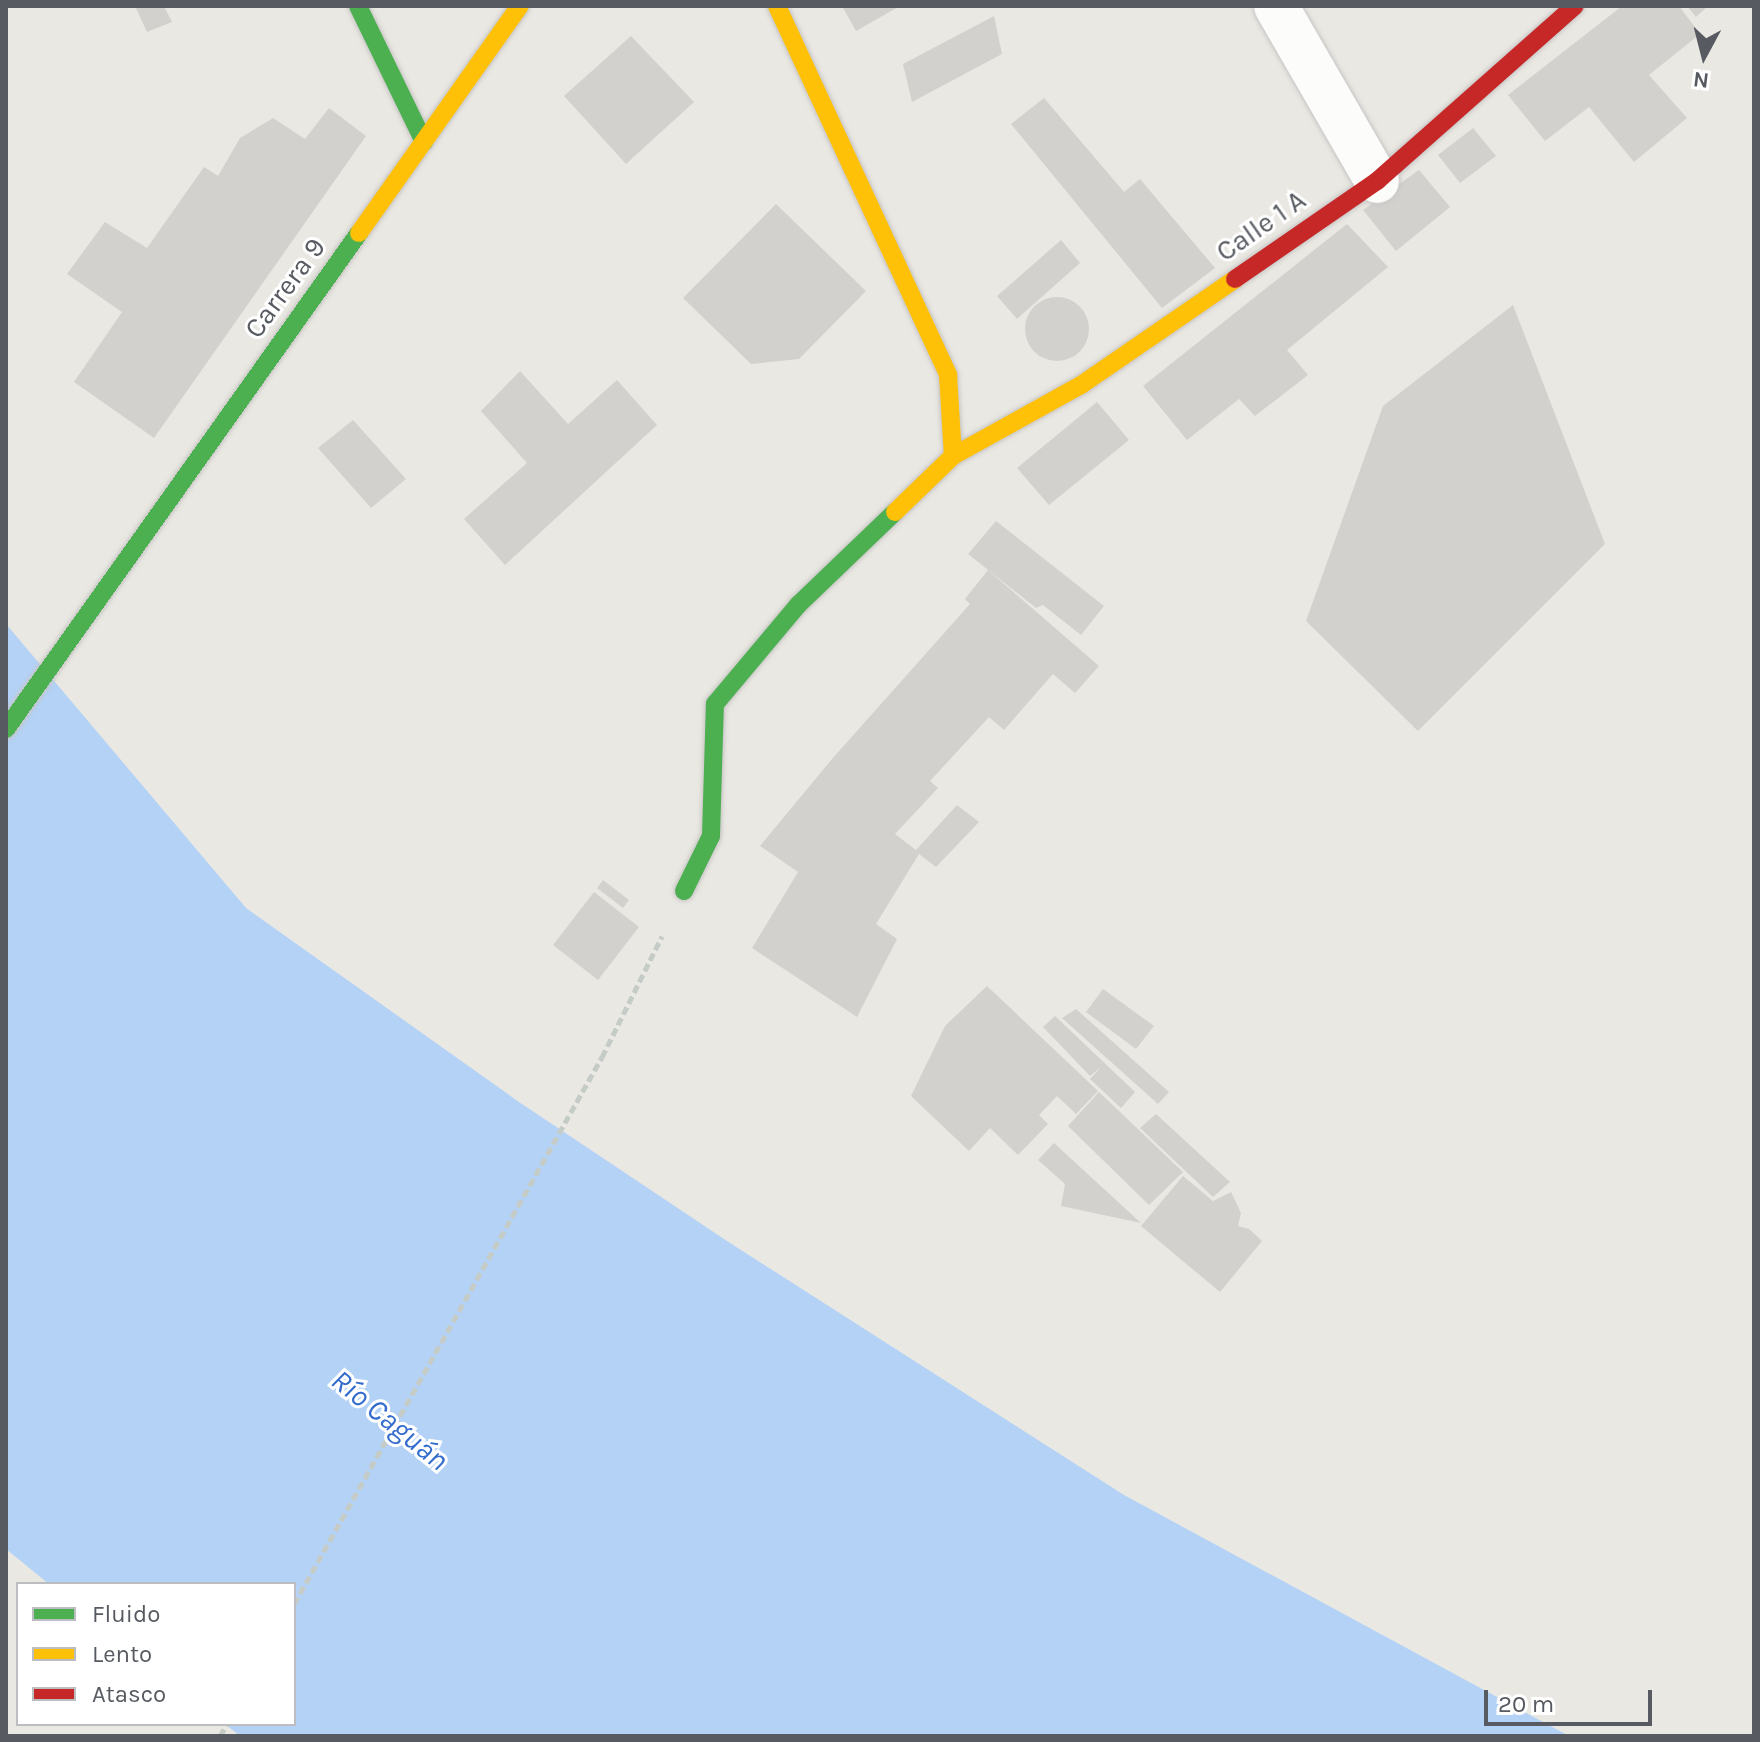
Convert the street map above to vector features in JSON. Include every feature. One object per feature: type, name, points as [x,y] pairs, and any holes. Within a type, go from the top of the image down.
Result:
[{"type":"street","points":[[358,6],[424,142]]},
{"type":"street","name":"Carrera 9","points":[[6,729],[520,6]]},
{"type":"street","points":[[777,6],[948,375],[953,456]]},
{"type":"street","points":[[1276,6],[1377,181]]},
{"type":"street","name":"Calle 1 A","points":[[684,891],[711,836],[715,704],[798,605],[953,456],[1081,385],[1377,181],[1575,6]]},
{"type":"path","points":[[296,1600],[602,1057],[684,891]]},
{"type":"water","name":"Río Caguán","points":[[6,624],[246,908],[519,1102],[727,1241],[1124,1495],[1569,1736],[240,1736],[228,1726],[296,1726],[296,1582],[47,1582],[6,1549]]},
{"type":"building","points":[[135,6],[164,6],[172,22],[147,32]]},
{"type":"building","points":[[842,6],[900,6],[856,31]]},
{"type":"building","points":[[1622,6],[1679,6],[1700,34],[1649,75],[1687,118],[1634,162],[1589,107],[1545,141],[1508,95]]},
{"type":"building","points":[[1687,6],[1708,6],[1696,17]]},
{"type":"building","points":[[994,16],[1002,54],[912,102],[903,64]]},
{"type":"building","points":[[631,36],[694,102],[626,164],[564,96]]},
{"type":"building","points":[[1044,98],[1124,192],[1140,179],[1215,268],[1162,308],[1011,124]]},
{"type":"building","points":[[329,108],[366,136],[154,438],[74,382],[122,312],[67,274],[105,222],[147,248],[204,167],[218,176],[240,138],[273,118],[305,139]]},
{"type":"building","points":[[1473,128],[1496,156],[1460,183],[1438,155]]},
{"type":"building","points":[[1419,170],[1450,207],[1396,251],[1363,210]]},
{"type":"building","points":[[776,204],[866,291],[799,359],[751,364],[683,298]]},
{"type":"building","points":[[1347,224],[1388,267],[1287,350],[1308,375],[1255,416],[1239,399],[1187,440],[1143,386]]},
{"type":"building","points":[[1061,240],[1080,263],[1017,319],[997,296]]},
{"type":"building","points":[[1051,297],[1063,297],[1080,306],[1087,317],[1087,341],[1080,352],[1063,361],[1051,361],[1039,356],[1030,347],[1025,335],[1025,323],[1030,311],[1039,302]]},
{"type":"building","points":[[1513,305],[1605,544],[1418,731],[1306,621],[1383,406]]},
{"type":"building","points":[[520,371],[568,424],[617,380],[657,425],[505,565],[464,519],[527,463],[481,411]]},
{"type":"building","points":[[1097,402],[1129,440],[1049,505],[1017,468]]},
{"type":"building","points":[[353,420],[406,479],[371,508],[318,448]]},
{"type":"building","points":[[996,521],[1104,606],[1081,635],[1043,605],[1036,608],[968,554]]},
{"type":"building","points":[[988,570],[1099,666],[1075,693],[1053,674],[1004,730],[989,717],[930,781],[938,788],[895,834],[916,850],[957,805],[979,822],[936,867],[919,854],[876,924],[897,939],[857,1017],[752,948],[798,872],[760,846],[832,759],[970,604],[965,599]]},
{"type":"building","points":[[603,880],[629,900],[623,908],[597,888]]},
{"type":"building","points":[[594,892],[639,927],[598,980],[553,945]]},
{"type":"building","points":[[987,986],[1098,1091],[1076,1114],[1057,1096],[1039,1115],[1048,1124],[1018,1155],[990,1128],[969,1151],[911,1096],[945,1026]]},
{"type":"building","points":[[1103,989],[1154,1026],[1136,1049],[1086,1012]]},
{"type":"building","points":[[1076,1009],[1169,1092],[1158,1104],[1062,1018]]},
{"type":"building","points":[[1055,1016],[1135,1092],[1121,1108],[1090,1079],[1101,1067],[1090,1076],[1043,1027]]},
{"type":"building","points":[[1099,1092],[1183,1172],[1149,1205],[1068,1126]]},
{"type":"building","points":[[1156,1114],[1230,1182],[1213,1197],[1140,1128]]},
{"type":"building","points":[[1054,1143],[1141,1223],[1061,1206],[1065,1184],[1038,1160]]},
{"type":"building","points":[[1183,1176],[1213,1201],[1231,1192],[1241,1213],[1238,1226],[1249,1229],[1262,1241],[1220,1292],[1141,1226]]},
{"type":"traffic: fast","points":[[358,6],[424,142]]},
{"type":"traffic: fast","points":[[6,729],[359,233]]},
{"type":"traffic: fast","points":[[684,891],[711,836],[715,704],[798,605],[895,512]]},
{"type":"traffic: slow","points":[[359,233],[520,6]]},
{"type":"traffic: slow","points":[[777,6],[948,375],[953,456]]},
{"type":"traffic: slow","points":[[895,512],[953,456],[1081,385],[1235,279]]},
{"type":"traffic: jam","points":[[1235,279],[1377,181],[1575,6]]}]
